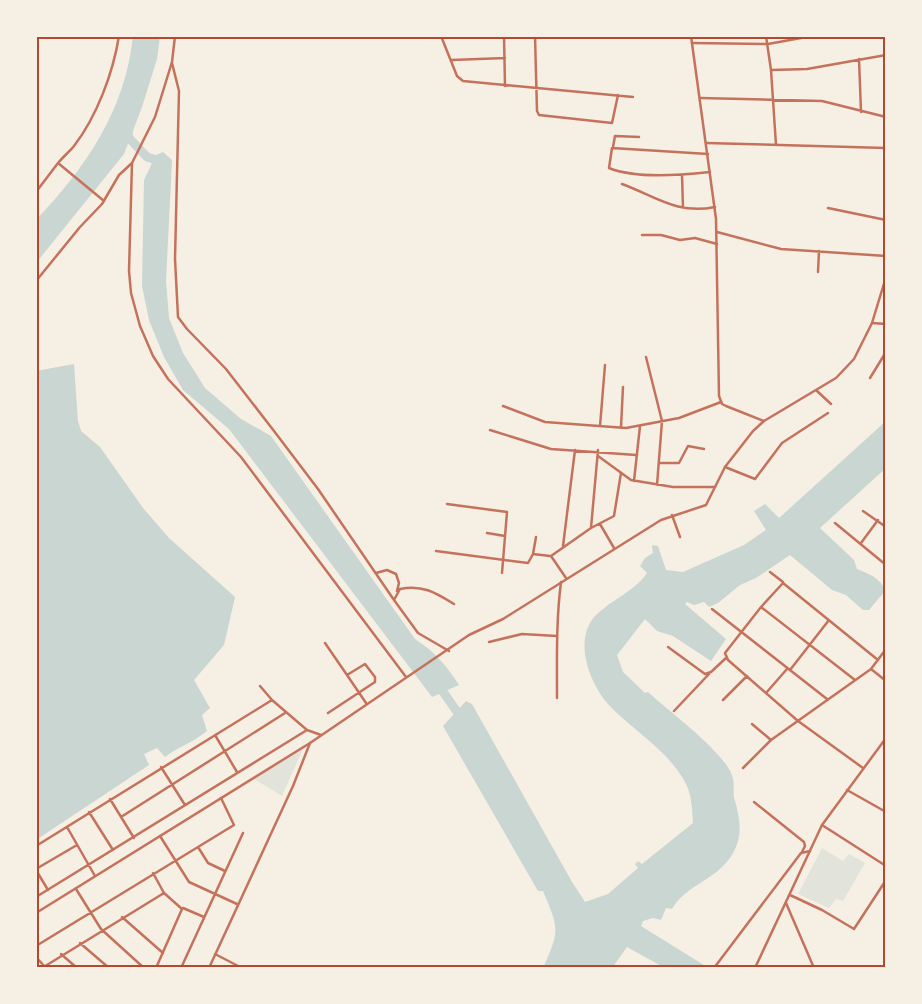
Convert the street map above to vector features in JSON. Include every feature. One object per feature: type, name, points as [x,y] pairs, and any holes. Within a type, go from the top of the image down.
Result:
[{"type":"street","points":[[36,192],[74,146],[98,103],[115,63],[118,36]]},
{"type":"street","points":[[175,36],[172,62],[155,117],[133,157],[132,163],[130,288],[140,326],[153,356],[168,380],[207,418],[241,457],[406,677]]},
{"type":"street","points":[[441,36],[457,76],[463,81],[633,97]]},
{"type":"street","points":[[504,36],[505,86]]},
{"type":"street","points":[[535,36],[536,88],[539,115],[614,122],[618,95]]},
{"type":"street","points":[[691,36],[715,207],[717,232],[717,374],[721,402],[726,406],[764,420]]},
{"type":"street","points":[[766,36],[771,70],[776,145]]},
{"type":"street","points":[[692,43],[768,44],[812,36]]},
{"type":"street","points":[[771,70],[807,69],[886,55]]},
{"type":"street","points":[[452,60],[504,58]]},
{"type":"street","points":[[859,60],[861,112]]},
{"type":"street","points":[[172,62],[179,91],[176,259],[178,316],[187,329],[226,369],[318,489],[418,634],[449,650]]},
{"type":"street","points":[[700,98],[822,101],[886,117]]},
{"type":"street","points":[[640,136],[616,136],[609,169],[647,174],[682,175],[710,172]]},
{"type":"street","points":[[706,143],[886,148]]},
{"type":"street","points":[[612,148],[708,154]]},
{"type":"street","points":[[36,281],[104,200],[119,175],[132,163]]},
{"type":"street","points":[[59,164],[104,200]]},
{"type":"street","points":[[682,175],[683,208]]},
{"type":"street","points":[[622,184],[668,205],[697,209],[715,207]]},
{"type":"street","points":[[828,208],[886,220]]},
{"type":"street","points":[[717,232],[781,249],[886,256]]},
{"type":"street","points":[[642,235],[661,235],[680,240],[695,238],[716,244]]},
{"type":"street","points":[[818,272],[819,251]]},
{"type":"street","points":[[36,913],[310,743],[366,703],[443,654],[469,635],[503,619],[614,548],[672,515],[703,507],[710,502],[725,467],[742,443],[764,420],[817,391],[848,368],[859,352],[872,323],[884,291],[886,276]]},
{"type":"street","points":[[872,323],[886,324]]},
{"type":"street","points":[[870,378],[886,352]]},
{"type":"street","points":[[646,358],[662,421],[658,485]]},
{"type":"street","points":[[600,426],[605,365]]},
{"type":"street","points":[[621,428],[623,387]]},
{"type":"street","points":[[817,391],[831,404]]},
{"type":"street","points":[[503,406],[545,422],[621,428],[640,426],[700,412],[721,402]]},
{"type":"street","points":[[725,467],[755,479],[782,443],[828,413]]},
{"type":"street","points":[[634,481],[640,426]]},
{"type":"street","points":[[490,430],[543,447],[598,450],[636,455]]},
{"type":"street","points":[[659,463],[680,463],[688,446],[704,449]]},
{"type":"street","points":[[563,546],[575,450]]},
{"type":"street","points":[[591,528],[598,450]]},
{"type":"street","points":[[598,456],[634,481],[658,485],[715,487]]},
{"type":"street","points":[[533,554],[551,556],[591,528],[615,515],[621,473]]},
{"type":"street","points":[[447,504],[506,511],[502,573]]},
{"type":"street","points":[[863,511],[886,527]]},
{"type":"street","points":[[672,515],[680,536]]},
{"type":"street","points":[[861,544],[878,520]]},
{"type":"street","points":[[835,523],[886,565]]},
{"type":"street","points":[[600,524],[614,548]]},
{"type":"street","points":[[486,534],[505,536]]},
{"type":"street","points":[[436,551],[528,563],[533,554],[536,537]]},
{"type":"street","points":[[551,556],[566,578]]},
{"type":"street","points":[[376,574],[387,570],[396,574],[399,583],[394,600]]},
{"type":"street","points":[[770,572],[878,660]]},
{"type":"street","points":[[557,698],[557,613],[561,582]]},
{"type":"street","points":[[784,584],[781,584],[761,607],[725,652],[726,658],[798,721],[863,768]]},
{"type":"street","points":[[397,591],[405,588],[430,589],[454,604]]},
{"type":"street","points":[[761,607],[855,680]]},
{"type":"street","points":[[712,609],[827,699]]},
{"type":"street","points":[[766,693],[829,620]]},
{"type":"street","points":[[489,642],[522,634],[558,636]]},
{"type":"street","points":[[325,642],[366,703]]},
{"type":"street","points":[[668,647],[704,674],[710,673]]},
{"type":"street","points":[[743,768],[771,740],[871,669],[886,649]]},
{"type":"street","points":[[674,711],[726,658]]},
{"type":"street","points":[[328,713],[376,680],[368,666],[362,665],[347,675]]},
{"type":"street","points":[[871,669],[886,681]]},
{"type":"street","points":[[723,700],[747,676]]},
{"type":"street","points":[[260,686],[285,713],[307,730],[321,734]]},
{"type":"street","points":[[36,846],[272,700]]},
{"type":"street","points":[[121,818],[285,713]]},
{"type":"street","points":[[752,724],[771,740]]},
{"type":"street","points":[[36,897],[307,730]]},
{"type":"street","points":[[215,735],[238,773]]},
{"type":"street","points":[[755,968],[822,825],[886,738]]},
{"type":"street","points":[[209,968],[310,743]]},
{"type":"street","points":[[161,768],[185,805]]},
{"type":"street","points":[[847,790],[886,812]]},
{"type":"street","points":[[36,946],[235,824],[221,798]]},
{"type":"street","points":[[110,799],[134,838]]},
{"type":"street","points":[[714,968],[805,847],[804,842],[754,802]]},
{"type":"street","points":[[90,812],[113,850]]},
{"type":"street","points":[[822,825],[886,865]]},
{"type":"street","points":[[67,827],[95,876]]},
{"type":"street","points":[[181,968],[242,833]]},
{"type":"street","points":[[160,836],[189,882],[237,904]]},
{"type":"street","points":[[48,890],[36,870],[77,845]]},
{"type":"street","points":[[198,846],[208,863],[225,871]]},
{"type":"street","points":[[801,853],[810,851]]},
{"type":"street","points":[[153,873],[164,892],[182,908],[204,917]]},
{"type":"street","points":[[790,895],[822,910],[854,929],[886,880]]},
{"type":"street","points":[[76,889],[102,929],[144,968]]},
{"type":"street","points":[[36,957],[44,967],[61,954],[164,892]]},
{"type":"street","points":[[786,903],[814,968]]},
{"type":"street","points":[[156,968],[182,908]]},
{"type":"street","points":[[122,917],[163,953]]},
{"type":"street","points":[[80,943],[109,968]]},
{"type":"street","points":[[61,954],[76,968]]},
{"type":"street","points":[[215,954],[242,968]]},
{"type":"shaded area","points":[[133,36],[160,36],[157,59],[142,107],[124,154],[36,263],[36,220],[87,158],[100,136],[122,89],[129,63]]},
{"type":"shaded area","points":[[163,152],[172,160],[166,281],[169,318],[183,353],[205,388],[241,419],[271,436],[415,639],[440,659],[459,685],[432,697],[229,429],[183,390],[164,357],[149,320],[142,286],[144,180],[156,155]]},
{"type":"shaded area","points":[[74,364],[78,421],[81,431],[100,447],[143,508],[169,538],[235,597],[224,645],[194,680],[210,708],[202,715],[207,731],[165,757],[157,748],[144,754],[149,765],[36,840],[36,371]]},
{"type":"shaded area","points":[[886,421],[886,468],[820,528],[854,560],[857,569],[874,577],[881,583],[885,591],[869,610],[863,610],[846,595],[832,590],[790,555],[756,578],[740,585],[718,603],[709,607],[704,602],[694,605],[687,602],[685,604],[726,639],[711,661],[673,636],[657,631],[645,619],[617,655],[623,672],[645,693],[648,692],[710,746],[729,769],[733,779],[740,827],[735,850],[718,871],[690,890],[672,909],[666,908],[661,920],[653,918],[643,921],[641,926],[707,967],[665,968],[627,947],[612,968],[543,968],[555,937],[555,922],[543,891],[538,891],[443,726],[466,701],[472,704],[585,902],[608,894],[638,868],[635,864],[638,861],[642,864],[693,823],[689,792],[678,770],[659,750],[608,704],[596,687],[587,665],[585,654],[586,633],[590,623],[595,616],[634,587],[647,573],[640,566],[645,558],[653,553],[652,545],[658,546],[666,570],[683,572],[744,545],[766,530],[754,511],[765,504],[779,518]]},
{"type":"shaded area","points":[[303,749],[282,796],[254,779]]},
{"type":"shaded area","points":[[822,848],[843,861],[849,854],[865,863],[843,901],[836,899],[829,908],[798,894]]},
{"type":"waterway","points":[[129,128],[128,137],[147,157],[156,160],[157,169]]},
{"type":"waterway","points":[[437,683],[462,719]]}]
